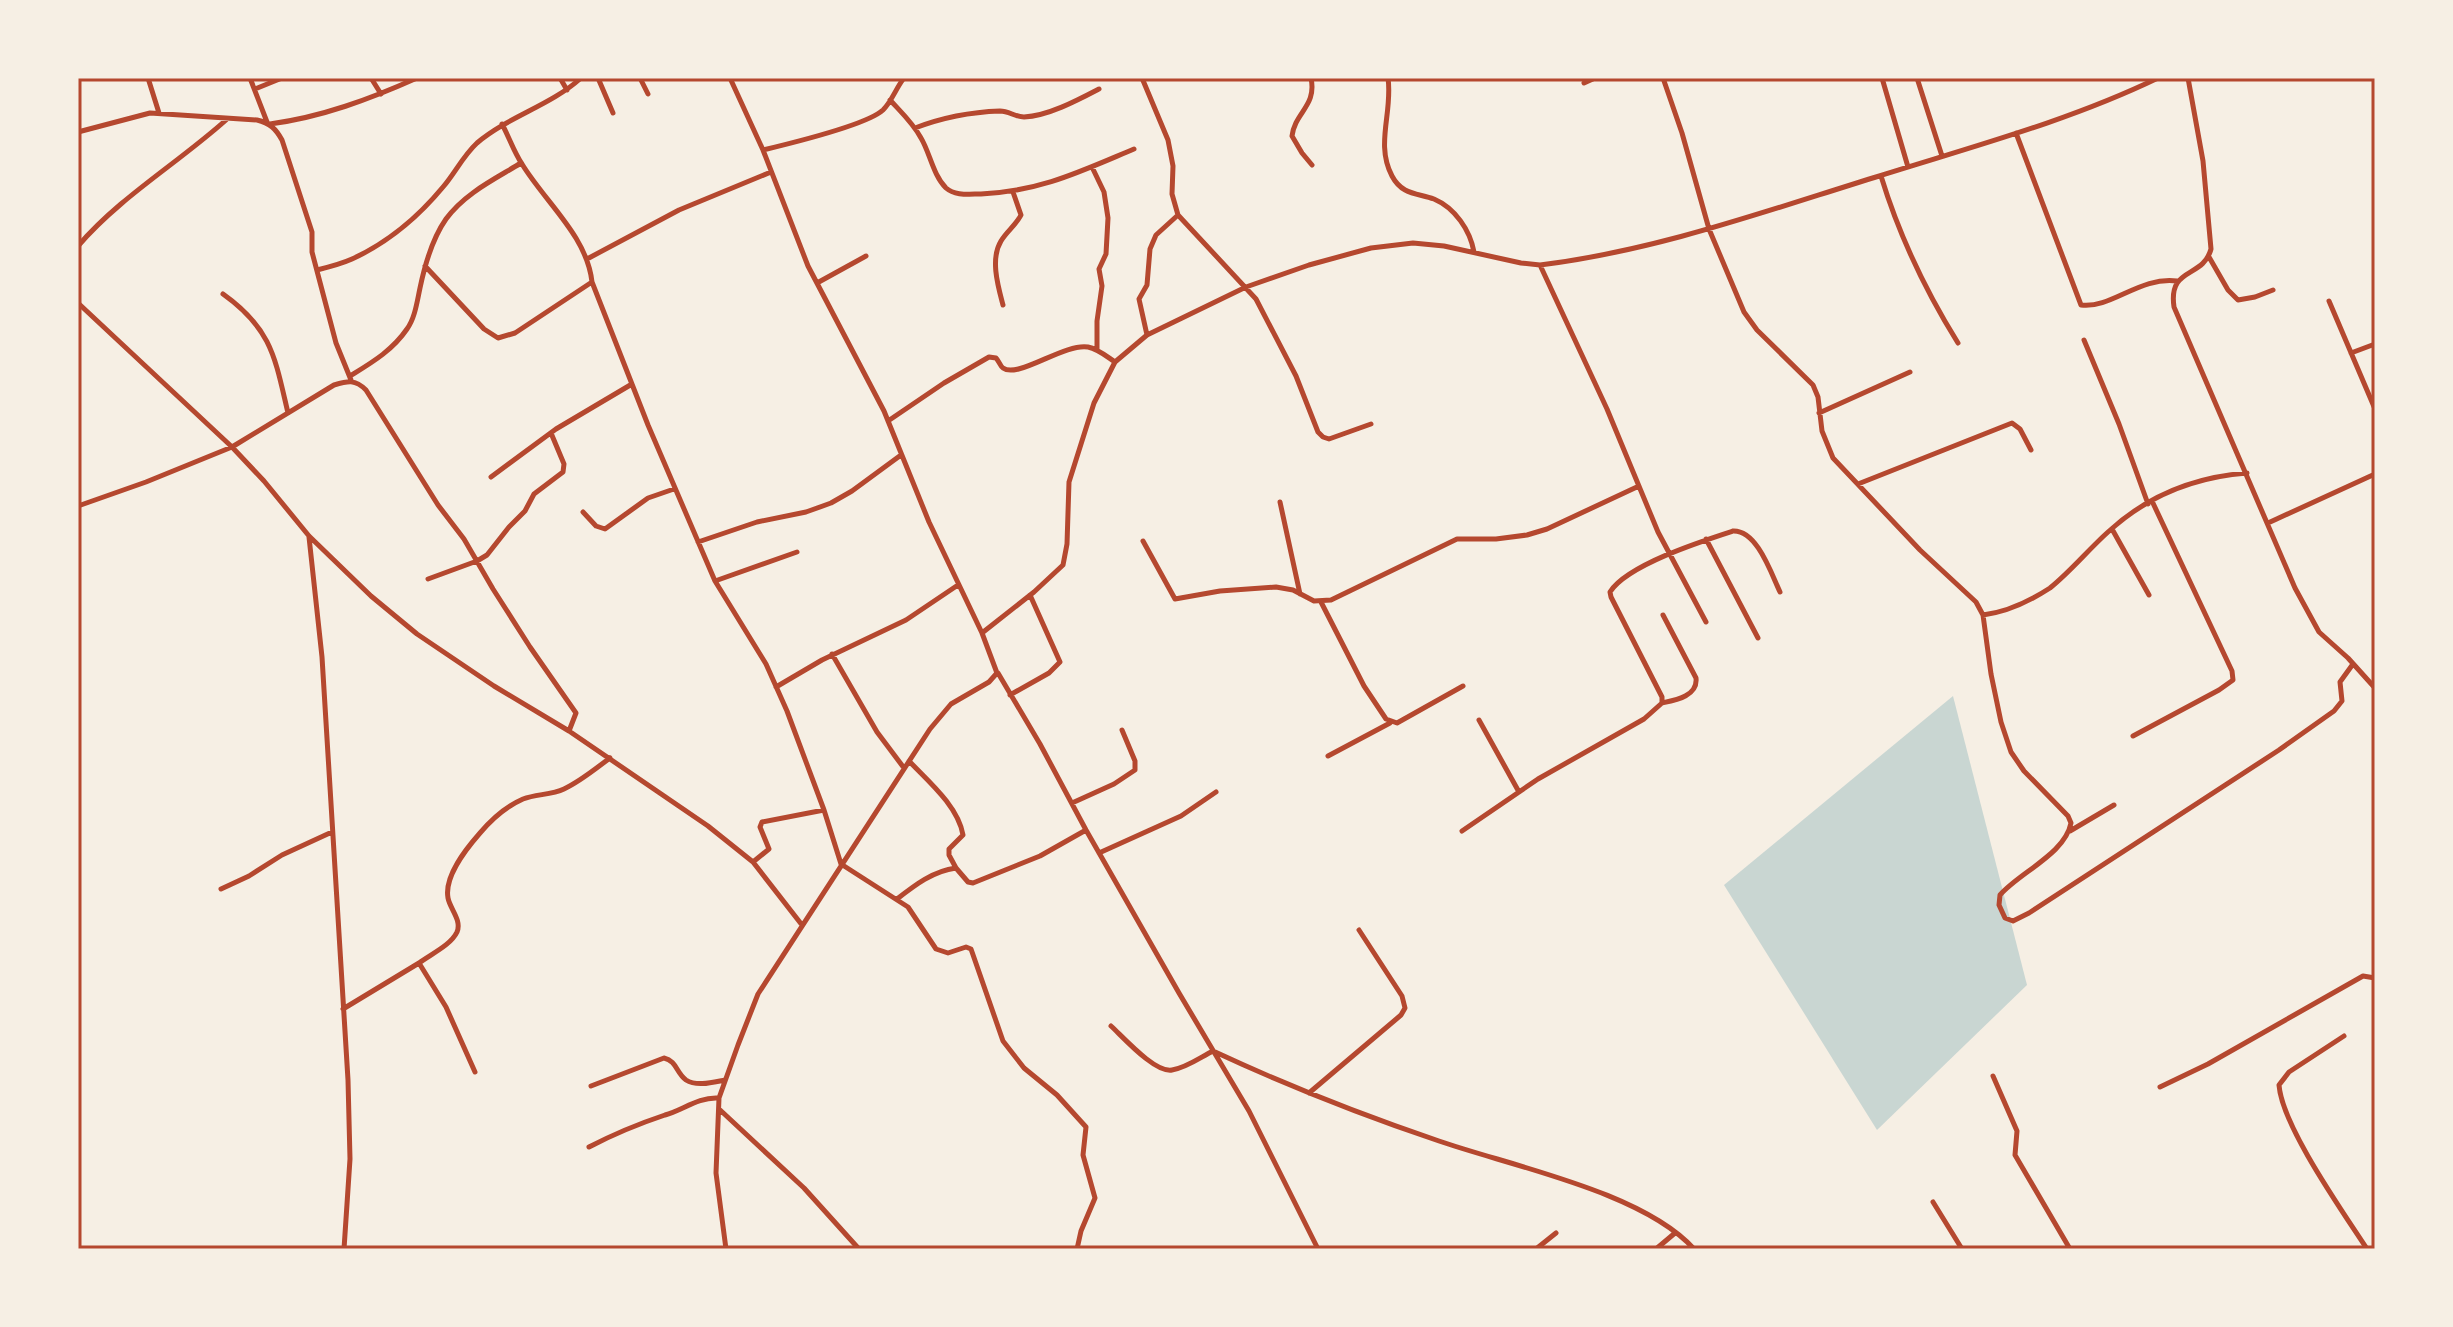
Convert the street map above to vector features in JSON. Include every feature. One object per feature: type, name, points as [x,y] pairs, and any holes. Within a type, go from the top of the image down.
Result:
[{"type":"street","points":[[148,78],[159,113]]},
{"type":"street","points":[[250,78],[268,123],[282,140],[301,197],[312,232],[311,248],[336,343],[350,379],[366,390],[530,647],[576,713],[569,731]]},
{"type":"street","points":[[255,89],[282,78]]},
{"type":"street","points":[[371,78],[381,94]]},
{"type":"street","points":[[78,132],[150,113],[268,123],[298,120],[381,94],[417,78]]},
{"type":"street","points":[[560,78],[567,90]]},
{"type":"street","points":[[317,270],[351,260],[419,214],[476,144],[502,124],[567,90],[581,78]]},
{"type":"street","points":[[598,78],[613,113]]},
{"type":"street","points":[[640,78],[648,94]]},
{"type":"street","points":[[730,78],[763,150],[796,238],[888,421],[958,585],[997,666],[997,673],[1249,1111],[1318,1249]]},
{"type":"street","points":[[763,150],[875,116],[882,111],[904,78]]},
{"type":"street","points":[[1142,78],[1168,140],[1173,166],[1172,194],[1178,215],[1246,287],[1276,335],[1306,397],[1318,432],[1329,439],[1371,424]]},
{"type":"street","points":[[1311,78],[1313,92],[1294,126],[1292,136],[1312,165]]},
{"type":"street","points":[[1388,78],[1383,146],[1392,175],[1404,191],[1446,205],[1467,229],[1474,252]]},
{"type":"street","points":[[1584,83],[1595,78]]},
{"type":"street","points":[[1663,78],[1709,229],[1744,312],[1757,330],[1813,385],[1818,397],[1822,431],[1833,458],[1920,550],[1967,592],[1983,618],[2001,722],[2011,752],[2032,781],[2068,816],[2071,823],[2069,831],[2054,851],[2000,895],[1999,905],[2005,918],[2009,921],[2029,913],[2216,793],[2318,723],[2342,701],[2340,682],[2353,664]]},
{"type":"street","points":[[1882,78],[1908,167]]},
{"type":"street","points":[[1917,78],[1942,156]]},
{"type":"street","points":[[982,633],[1059,570],[1065,560],[1070,476],[1094,403],[1115,362],[1147,335],[1246,287],[1319,262],[1390,244],[1413,243],[1521,263],[1563,263],[1709,229],[1881,176],[2016,133],[2117,97],[2158,78]]},
{"type":"street","points":[[2016,133],[2081,305],[2102,302],[2160,280],[2177,281],[2209,257],[2211,249],[2203,161],[2188,78]]},
{"type":"street","points":[[915,128],[932,121],[1003,111],[1020,117],[1031,116],[1066,105],[1099,89]]},
{"type":"street","points":[[890,100],[915,128],[942,183],[948,190],[966,194],[1013,192],[1044,185],[1134,149]]},
{"type":"street","points":[[78,246],[124,201],[226,119]]},
{"type":"street","points":[[502,124],[521,163],[567,225],[591,266],[592,282],[674,489],[715,581],[766,664],[824,810],[841,864],[897,899],[914,914],[936,949],[948,953],[966,947],[971,949],[1003,1041],[1024,1068],[1057,1095],[1086,1127],[1083,1155],[1095,1198],[1077,1249]]},
{"type":"street","points":[[78,506],[169,474],[232,447],[334,385],[350,379],[388,351],[408,328],[435,237],[447,218],[468,196],[521,163]]},
{"type":"street","points":[[1092,167],[1104,192],[1108,218],[1106,254],[1099,269],[1102,286],[1097,350]]},
{"type":"street","points":[[587,259],[679,210],[771,172]]},
{"type":"street","points":[[1881,176],[1918,272],[1958,343]]},
{"type":"street","points":[[1003,305],[996,255],[1002,238],[1021,215],[1013,192]]},
{"type":"street","points":[[1147,335],[1139,299],[1147,285],[1150,249],[1156,235],[1178,215]]},
{"type":"street","points":[[817,283],[866,256]]},
{"type":"street","points":[[2209,257],[2228,290],[2238,300],[2273,290]]},
{"type":"street","points":[[1540,265],[1607,409],[1668,553],[1706,622]]},
{"type":"street","points":[[425,266],[484,329],[498,338],[515,333],[592,282]]},
{"type":"street","points":[[2177,281],[2172,296],[2180,327],[2247,473],[2295,588],[2319,632],[2375,688]]},
{"type":"street","points":[[223,294],[253,318],[265,336],[275,356],[288,413]]},
{"type":"street","points":[[2329,301],[2375,409]]},
{"type":"street","points":[[78,303],[232,447],[309,536],[371,596],[417,634],[610,758],[708,826],[753,862],[802,925]]},
{"type":"street","points":[[2084,340],[2150,502],[2232,671],[2233,680],[2219,690],[2133,736]]},
{"type":"street","points":[[2351,353],[2375,344]]},
{"type":"street","points":[[888,421],[989,357],[996,358],[1004,368],[1011,370],[1076,346],[1097,350],[1115,362]]},
{"type":"street","points":[[1819,413],[1910,372]]},
{"type":"street","points":[[491,477],[551,433],[632,384]]},
{"type":"street","points":[[1858,484],[2012,423],[2020,429],[2031,450]]},
{"type":"street","points":[[428,579],[477,561],[491,551],[525,511],[534,494],[563,472],[564,464],[551,433]]},
{"type":"street","points":[[698,542],[766,519],[820,508],[852,491],[901,455]]},
{"type":"street","points":[[1983,618],[2026,602],[2050,588],[2112,529],[2150,502],[2193,481],[2247,473]]},
{"type":"street","points":[[2268,523],[2375,474]]},
{"type":"street","points":[[1143,541],[1175,599],[1220,591],[1284,587],[1321,602],[1342,595],[1457,539],[1527,535],[1547,529],[1639,486]]},
{"type":"street","points":[[583,512],[599,529],[605,529],[648,498],[674,489]]},
{"type":"street","points":[[1280,502],[1300,594]]},
{"type":"street","points":[[2112,529],[2149,595]]},
{"type":"street","points":[[1662,703],[1662,697],[1611,597],[1610,592],[1618,583],[1668,553],[1740,531],[1747,534],[1765,561],[1780,592]]},
{"type":"street","points":[[309,536],[322,657],[348,1080],[350,1159],[344,1249]]},
{"type":"street","points":[[1706,539],[1758,638]]},
{"type":"street","points":[[715,581],[797,552]]},
{"type":"street","points":[[776,687],[832,654],[906,620],[958,585]]},
{"type":"street","points":[[1010,695],[1049,673],[1060,662],[1030,595]]},
{"type":"street","points":[[1321,602],[1364,686],[1381,714],[1391,722]]},
{"type":"street","points":[[1462,831],[1576,756],[1636,724],[1662,703],[1683,697],[1695,689],[1696,678],[1663,615]]},
{"type":"street","points":[[832,654],[877,732],[904,768]]},
{"type":"street","points":[[726,1249],[716,1173],[719,1098],[758,994],[930,729],[951,704],[989,682],[997,673]]},
{"type":"street","points":[[1328,756],[1391,722],[1403,720],[1463,686]]},
{"type":"street","points":[[1479,720],[1519,792]]},
{"type":"street","points":[[1072,803],[1114,784],[1135,770],[1135,761],[1122,730]]},
{"type":"street","points":[[343,1009],[451,941],[458,925],[448,900],[452,875],[467,848],[482,830],[523,799],[562,790],[610,758]]},
{"type":"street","points":[[909,761],[945,800],[961,825],[963,835],[948,852],[968,882],[973,883],[1040,856],[1086,830]]},
{"type":"street","points":[[1099,853],[1181,816],[1216,792]]},
{"type":"street","points":[[2069,831],[2114,805]]},
{"type":"street","points":[[753,862],[769,849],[760,827],[762,822],[824,810]]},
{"type":"street","points":[[221,889],[332,832]]},
{"type":"street","points":[[897,899],[931,875],[956,868]]},
{"type":"street","points":[[1309,1093],[1401,1015],[1405,1008],[1402,996],[1359,930]]},
{"type":"street","points":[[419,963],[446,1007],[475,1072]]},
{"type":"street","points":[[2160,1087],[2208,1064],[2363,976],[2375,978]]},
{"type":"street","points":[[1111,1026],[1152,1064],[1164,1070],[1176,1069],[1213,1051],[1309,1093],[1439,1141],[1598,1193],[1643,1212],[1694,1249]]},
{"type":"street","points":[[2344,1036],[2289,1072],[2279,1085],[2297,1133],[2367,1249]]},
{"type":"street","points":[[591,1086],[664,1058],[673,1061],[683,1077],[692,1083],[725,1080]]},
{"type":"street","points":[[1993,1076],[2017,1131],[2015,1155],[2070,1249]]},
{"type":"street","points":[[589,1147],[633,1125],[696,1101],[719,1098]]},
{"type":"street","points":[[718,1109],[804,1188],[859,1249]]},
{"type":"street","points":[[1933,1202],[1962,1249]]},
{"type":"street","points":[[1536,1249],[1556,1233]]},
{"type":"street","points":[[1656,1249],[1675,1233]]},
{"type":"shaded area","points":[[1953,696],[2027,985],[1877,1130],[1724,885]]}]
